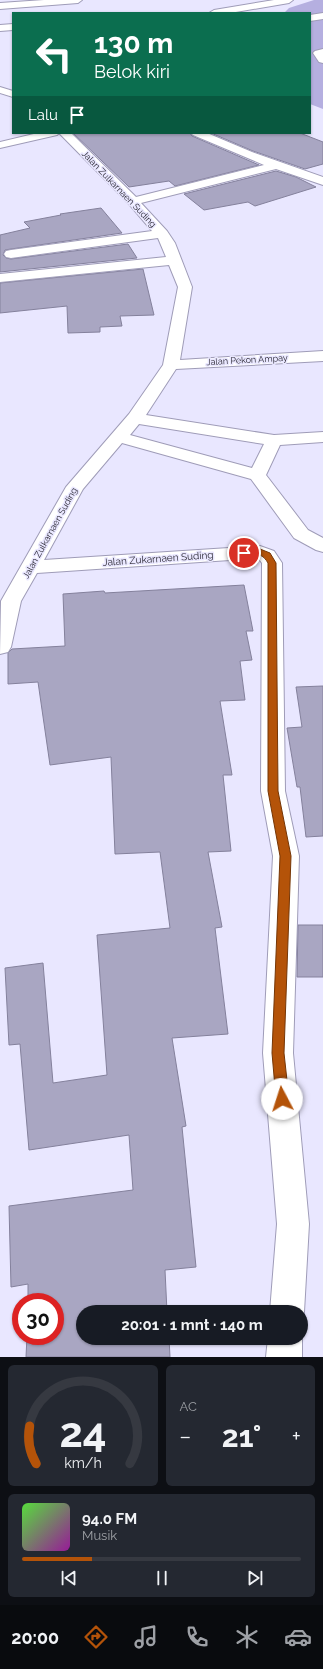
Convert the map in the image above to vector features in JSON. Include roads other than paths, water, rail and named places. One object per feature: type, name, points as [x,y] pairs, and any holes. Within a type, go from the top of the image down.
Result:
[{"type":"street","points":[[0,6],[78,0]]},
{"type":"street","points":[[220,12],[289,0]]},
{"type":"street","points":[[41,3],[44,12]]},
{"type":"street","points":[[311,18],[323,16]]},
{"type":"street","points":[[0,28],[12,27]]},
{"type":"street","points":[[323,52],[318,53],[323,60]]},
{"type":"street","points":[[0,90],[12,94]]},
{"type":"street","points":[[0,145],[49,134]]},
{"type":"street","name":"Jalan Zulkarnaen Suding","points":[[0,647],[11,601],[75,487],[135,418],[171,365],[186,287],[168,243],[162,234],[133,201],[66,134]]},
{"type":"street","points":[[199,134],[248,155],[323,181]]},
{"type":"street","points":[[133,201],[277,165]]},
{"type":"street","points":[[11,254],[162,234]]},
{"type":"street","points":[[0,278],[175,260]]},
{"type":"street","name":"Jalan Pekon Ampay","points":[[171,365],[323,356]]},
{"type":"street","points":[[135,418],[274,440],[323,437]]},
{"type":"street","points":[[192,456],[212,431]]},
{"type":"street","points":[[118,437],[192,456],[256,475],[301,534],[323,546]]},
{"type":"street","points":[[256,475],[274,440]]},
{"type":"street","name":"Jalan Zukarnaen Suding","points":[[30,567],[260,552],[267,555],[272,563],[273,791],[286,856],[278,1053],[293,1224],[287,1305]]},
{"type":"street","points":[[284,1357],[285,1345]]}]
